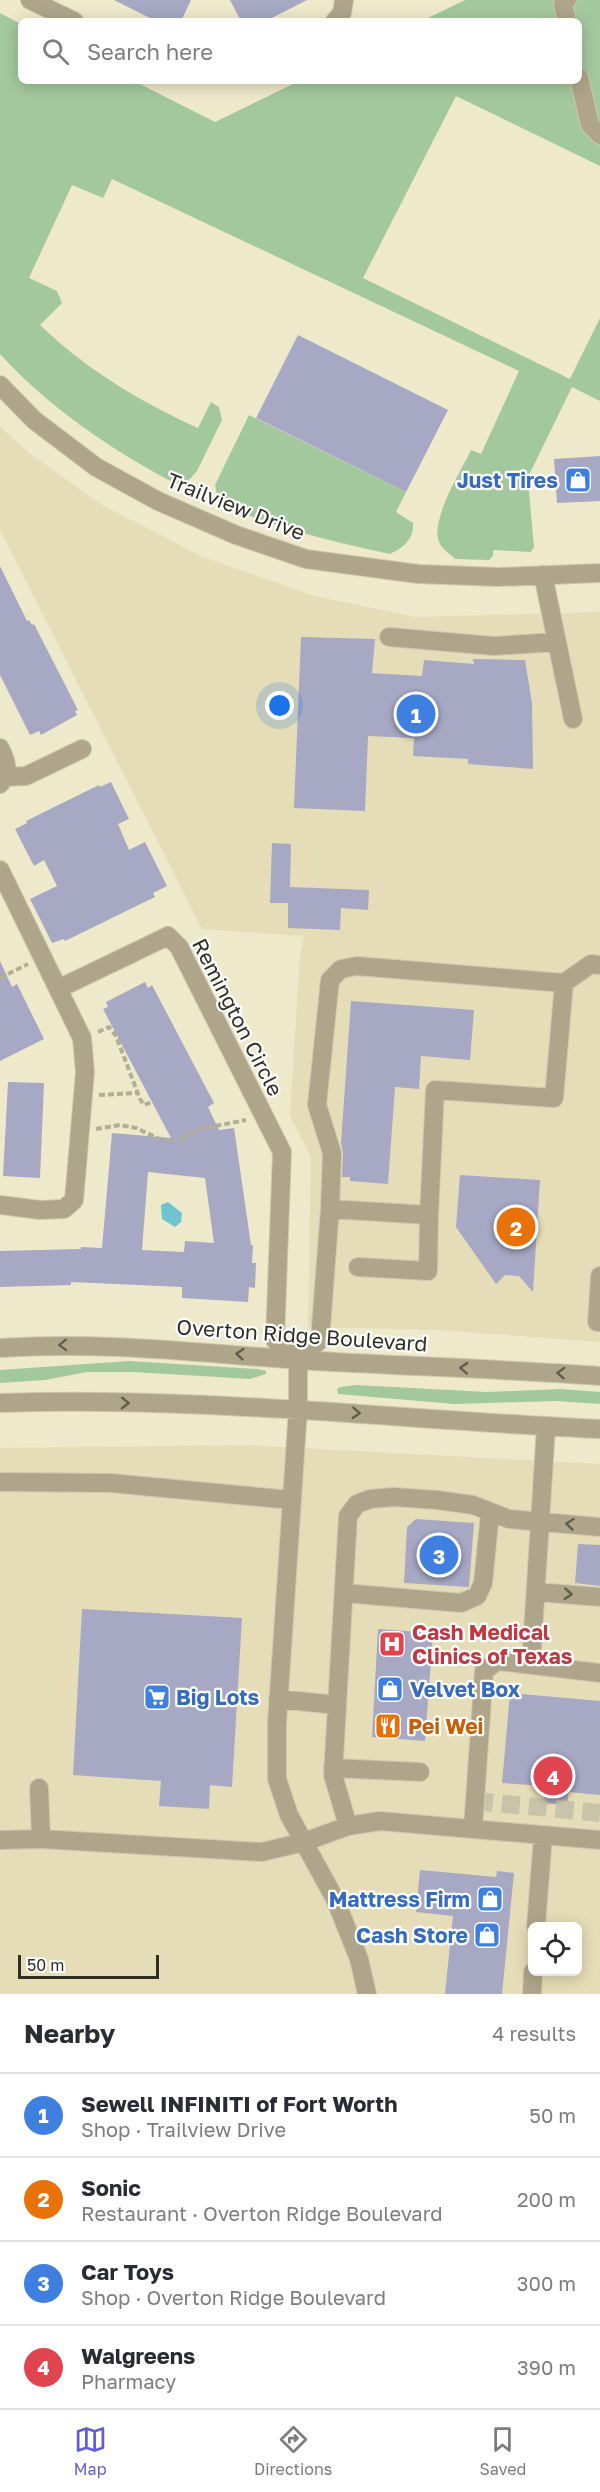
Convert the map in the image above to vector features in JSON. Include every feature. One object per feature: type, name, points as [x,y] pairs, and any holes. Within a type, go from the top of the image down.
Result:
[{"type":"street","points":[[30,0],[68,18]]},
{"type":"street","points":[[338,18],[342,13],[344,0]]},
{"type":"street","points":[[566,18],[563,4],[567,0]]},
{"type":"street","points":[[581,84],[590,124],[600,135]]},
{"type":"street","name":"Trailview Drive","points":[[0,385],[34,420],[96,467],[158,501],[236,535],[306,559],[418,574],[499,577],[600,573]]},
{"type":"street","points":[[543,575],[573,719]]},
{"type":"street","points":[[390,637],[494,646],[557,642]]},
{"type":"street","points":[[0,748],[8,764],[3,781],[26,776],[82,749]]},
{"type":"street","points":[[0,870],[82,1038],[85,1072],[74,1200],[64,1209],[0,1205]]},
{"type":"street","name":"Remington Circle","points":[[58,989],[168,936],[179,947],[282,1152],[274,1340],[298,1359]]},
{"type":"street","points":[[367,1994],[359,1959],[335,1899],[289,1815],[277,1779],[278,1699],[298,1409],[298,1359],[320,1340],[330,1209],[332,1153],[317,1105],[330,980],[340,969],[357,966],[564,982],[591,964],[600,965]]},
{"type":"street","points":[[358,1267],[428,1271],[435,1090],[554,1098],[564,982]]},
{"type":"street","points":[[330,1209],[429,1215]]},
{"type":"street","points":[[600,1276],[597,1322],[600,1322]]},
{"type":"street","name":"Overton Ridge Boulevard","points":[[0,1348],[121,1346],[298,1359],[600,1376]]},
{"type":"street","points":[[0,1403],[66,1402],[298,1409],[600,1429]]},
{"type":"street","points":[[531,1664],[546,1426]]},
{"type":"street","points":[[0,1482],[110,1483],[292,1500]]},
{"type":"street","points":[[348,1826],[333,1776],[333,1768],[348,1516],[357,1504],[370,1498],[437,1500],[473,1505],[509,1519],[600,1527]]},
{"type":"street","points":[[344,1593],[461,1603],[477,1596],[483,1583],[490,1512]]},
{"type":"street","points":[[537,1592],[600,1597]]},
{"type":"street","points":[[473,1828],[484,1671],[498,1661],[600,1673]]},
{"type":"street","points":[[278,1699],[337,1705]]},
{"type":"street","points":[[333,1768],[420,1772]]},
{"type":"street","points":[[39,1788],[40,1839]]},
{"type":"street","points":[[0,1840],[40,1839],[262,1852],[304,1842],[348,1826],[380,1821],[600,1840]]},
{"type":"street","points":[[536,1922],[543,1836]]},
{"type":"street","points":[[531,1994],[533,1976]]},
{"type":"path","points":[[0,978],[43,957]]},
{"type":"path","points":[[82,1038],[109,1027],[116,1036],[137,1093],[144,1105],[152,1102]]},
{"type":"path","points":[[84,1096],[137,1093]]},
{"type":"path","points":[[81,1131],[120,1125],[136,1128],[165,1141],[176,1141],[200,1129],[265,1117]]},
{"type":"shaded area","points":[[0,426],[28,452],[102,505],[203,557],[315,596],[416,617],[600,612],[600,1342],[437,1330],[308,1327],[311,1158],[290,1115],[300,954],[304,936],[202,929],[0,530]]},
{"type":"shaded area","points":[[247,1445],[600,1464],[600,1994],[0,1994],[0,1448]]},
{"type":"green space","points":[[465,0],[600,0],[600,166],[456,96],[363,278],[570,379],[600,318],[600,401],[572,387],[530,473],[528,481],[534,547],[531,552],[493,550],[493,556],[489,560],[455,559],[440,545],[437,533],[443,509],[454,483],[471,450],[481,454],[519,371],[112,179],[103,198],[72,185],[29,278],[57,291],[62,303],[40,325],[76,356],[114,383],[198,428],[211,402],[219,407],[222,420],[197,471],[190,479],[176,484],[129,457],[60,410],[0,354],[0,13],[18,22],[18,84],[140,84],[215,122],[293,84],[582,84],[582,18],[428,18]]},
{"type":"green space","points":[[249,415],[406,492],[396,512],[413,523],[412,534],[407,542],[390,554],[303,533],[219,504],[215,485]]},
{"type":"green space","points":[[129,1361],[258,1369],[266,1371],[266,1374],[250,1379],[134,1372],[87,1372],[45,1380],[0,1383],[0,1370]]},
{"type":"green space","points":[[356,1385],[487,1392],[561,1389],[600,1392],[600,1404],[556,1401],[454,1404],[338,1394],[337,1389],[340,1387]]},
{"type":"water","points":[[168,1202],[182,1213],[181,1222],[175,1227],[162,1219],[161,1205]]},
{"type":"building","points":[[114,0],[191,0],[182,18],[150,18]]},
{"type":"building","points":[[230,0],[307,0],[272,18],[239,18]]},
{"type":"building","points":[[298,335],[448,410],[406,492],[256,418]]},
{"type":"building","name":"Just Tires","points":[[600,456],[600,501],[557,503],[554,459]]},
{"type":"building","points":[[0,566],[27,621],[34,624],[78,710],[75,711],[77,715],[41,735],[39,731],[30,735],[0,675]]},
{"type":"building","points":[[301,637],[375,639],[372,673],[422,676],[424,660],[474,664],[473,659],[525,660],[532,703],[533,769],[468,764],[468,759],[413,756],[414,738],[368,736],[365,811],[294,808]]},
{"type":"building","points":[[111,782],[129,819],[118,824],[129,850],[145,842],[167,886],[153,893],[155,897],[65,941],[64,939],[52,943],[30,899],[57,886],[44,860],[34,866],[15,829],[27,823],[26,821],[99,785],[100,787]]},
{"type":"building","points":[[272,843],[291,844],[290,887],[369,890],[368,910],[341,908],[340,930],[288,928],[288,903],[270,903]]},
{"type":"building","points":[[0,961],[12,987],[17,984],[44,1039],[0,1061]]},
{"type":"building","points":[[145,982],[148,988],[152,985],[214,1103],[208,1107],[219,1130],[234,1128],[251,1245],[253,1245],[252,1263],[256,1263],[255,1288],[249,1287],[248,1302],[182,1298],[182,1287],[71,1282],[71,1285],[0,1287],[0,1251],[102,1248],[112,1133],[171,1138],[103,1009],[108,1007],[106,1002]],"holes":[[[148,1172],[205,1178],[214,1243],[185,1241],[184,1252],[142,1250]]]},
{"type":"building","points":[[351,1001],[474,1010],[470,1060],[421,1056],[419,1089],[395,1087],[388,1184],[350,1181],[350,1177],[342,1177],[341,1143]]},
{"type":"building","points":[[8,1082],[44,1083],[40,1178],[3,1176]]},
{"type":"building","points":[[460,1175],[540,1180],[533,1292],[519,1276],[505,1275],[496,1284],[456,1227]]},
{"type":"building","points":[[416,1519],[474,1523],[469,1587],[404,1583],[407,1527]]},
{"type":"building","points":[[578,1544],[600,1545],[600,1586],[575,1583]]},
{"type":"building","name":"Big Lots","points":[[82,1609],[242,1618],[232,1787],[210,1785],[209,1809],[159,1806],[161,1781],[73,1775]]},
{"type":"building","points":[[378,1629],[433,1633],[425,1741],[372,1737]]},
{"type":"building","points":[[510,1693],[600,1701],[600,1795],[569,1792],[567,1805],[544,1803],[545,1786],[502,1783]]},
{"type":"building","points":[[420,1870],[496,1877],[497,1871],[514,1873],[502,1994],[445,1994],[453,1916],[416,1912]]},
{"type":"tunnel","points":[[475,1801],[600,1813]]},
{"type":"place","name":"Just Tires","points":[[578,480]]},
{"type":"place","name":"Sewell INFINITI of Fort Worth","points":[[416,714]]},
{"type":"place","name":"Sonic","points":[[516,1227]]},
{"type":"place","name":"Car Toys","points":[[439,1555]]},
{"type":"place","name":"Cash Medical Clinics of Texas","points":[[392,1644]]},
{"type":"place","name":"Velvet Box","points":[[390,1689]]},
{"type":"place","name":"Big Lots","points":[[157,1697]]},
{"type":"place","name":"Pei Wei","points":[[388,1726]]},
{"type":"place","name":"Walgreens","points":[[553,1776]]},
{"type":"place","name":"Mattress Firm","points":[[490,1899]]},
{"type":"place","name":"Cash Store","points":[[487,1935]]}]
